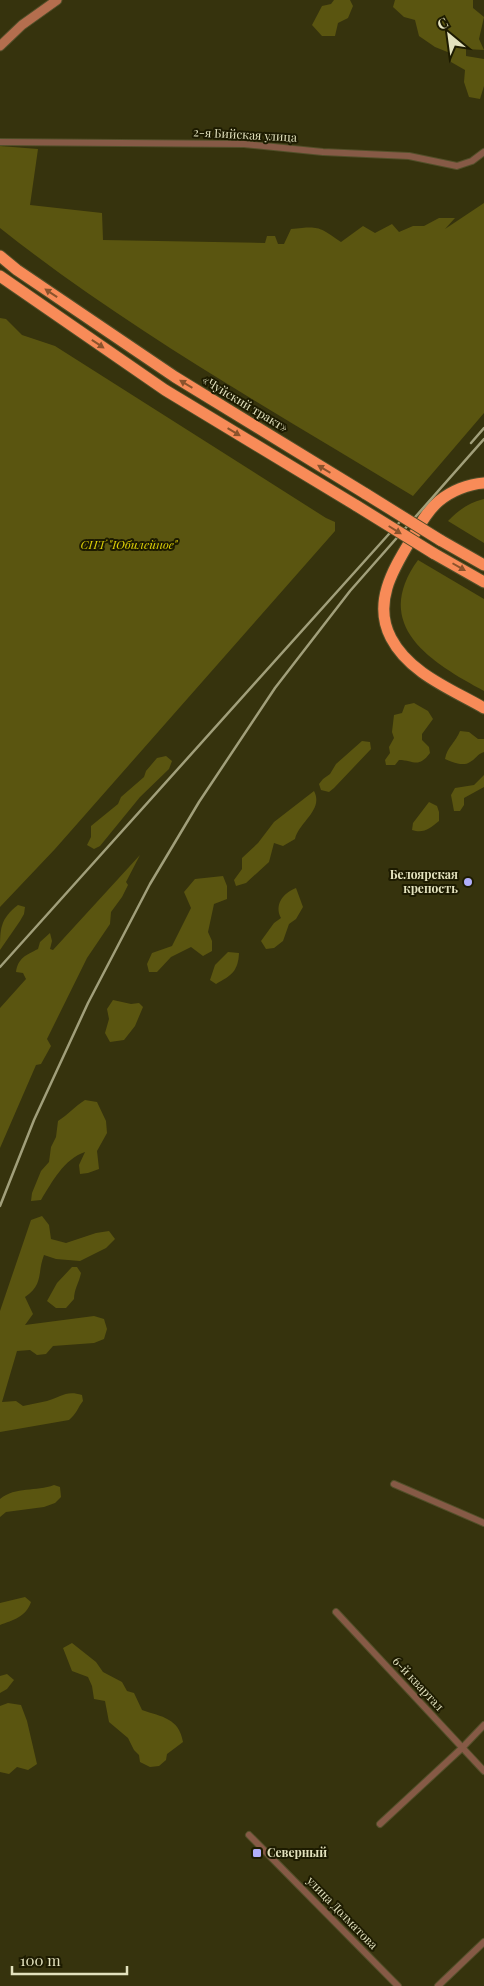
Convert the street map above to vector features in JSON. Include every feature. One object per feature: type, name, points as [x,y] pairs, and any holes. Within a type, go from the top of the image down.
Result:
[{"type":"highway","name":"«Чуйский тракт»","points":[[0,256],[17,270],[175,378],[484,565]]},
{"type":"highway","points":[[0,276],[165,390],[484,582]]},
{"type":"highway","points":[[484,483],[463,487],[451,493],[429,510],[394,569],[384,602],[386,627],[401,654],[429,678],[484,708]]},
{"type":"street","points":[[0,46],[22,25],[57,0]]},
{"type":"street","name":"2-я Бийская улица","points":[[0,142],[244,144],[323,152],[409,156],[457,166],[472,162],[484,152]]},
{"type":"street","points":[[394,1484],[484,1523]]},
{"type":"street","name":"6-й квартал","points":[[336,1612],[484,1772]]},
{"type":"street","points":[[380,1824],[484,1725]]},
{"type":"street","name":"улица Долматова","points":[[249,1835],[398,1986]]},
{"type":"street","points":[[438,1986],[484,1942]]},
{"type":"green space","points":[[334,0],[350,0],[353,6],[348,18],[338,23],[335,36],[322,36],[312,25],[322,6],[331,4]]},
{"type":"green space","points":[[395,0],[473,0],[473,8],[484,17],[479,39],[484,50],[466,49],[466,56],[484,59],[484,86],[480,99],[469,97],[464,82],[465,70],[451,62],[450,53],[435,47],[419,36],[415,20],[404,17],[393,7]]},
{"type":"green space","points":[[0,146],[38,149],[30,205],[102,213],[103,240],[265,243],[267,236],[275,236],[278,244],[284,244],[291,229],[318,228],[341,242],[363,226],[375,233],[392,224],[399,232],[413,226],[424,226],[439,218],[455,218],[445,229],[484,203],[484,413],[413,496],[255,401],[151,335],[49,266],[0,228]]},
{"type":"green space","name":"СНТ \"Юбилейное\"","points":[[0,318],[6,319],[22,335],[55,346],[335,522],[335,531],[55,849],[0,907]]},
{"type":"green space","points":[[484,499],[484,543],[448,521],[464,507]]},
{"type":"green space","points":[[418,560],[484,599],[484,691],[445,668],[428,655],[414,640],[404,623],[401,604],[405,583]]},
{"type":"green space","points":[[414,703],[428,711],[433,719],[422,734],[422,740],[429,747],[430,753],[419,762],[399,760],[395,765],[386,765],[385,760],[390,753],[389,747],[394,738],[392,732],[394,715],[402,713],[405,705]]},
{"type":"green space","points":[[460,731],[469,732],[478,739],[484,739],[484,752],[472,761],[464,764],[458,764],[445,759]]},
{"type":"green space","points":[[362,741],[370,742],[371,749],[334,788],[329,792],[321,790],[319,784],[323,779],[330,774],[336,764]]},
{"type":"green space","points":[[166,756],[172,761],[169,769],[140,797],[100,846],[94,849],[87,845],[91,837],[91,826],[118,804],[121,797],[144,777],[146,771],[157,758]]},
{"type":"green space","points":[[484,775],[484,787],[464,798],[464,805],[460,811],[454,811],[451,795],[455,788],[474,785]]},
{"type":"green space","points":[[314,791],[316,804],[295,839],[283,846],[274,843],[269,862],[246,883],[236,886],[234,880],[242,869],[242,858],[258,843],[274,822]]},
{"type":"green space","points":[[429,802],[437,806],[439,821],[423,831],[412,830],[413,823]]},
{"type":"green space","points":[[140,855],[126,882],[128,885],[122,897],[111,912],[110,924],[87,958],[47,1039],[51,1046],[41,1064],[36,1065],[0,1148],[0,1008],[26,979],[23,973],[16,972],[17,967],[26,955],[38,949],[40,942],[50,933],[52,941],[50,949],[53,950]]},
{"type":"green space","points":[[223,876],[227,886],[227,899],[214,904],[208,932],[212,941],[212,951],[203,956],[191,947],[171,957],[157,972],[149,972],[147,964],[152,953],[172,946],[191,908],[184,892],[195,879]]},
{"type":"green space","points":[[296,888],[303,907],[296,919],[289,924],[283,941],[274,948],[266,949],[261,941],[274,923],[281,918],[279,904],[287,893]]},
{"type":"green space","points":[[18,905],[25,907],[24,914],[0,950],[0,936],[4,920]]},
{"type":"green space","points":[[228,952],[239,953],[236,968],[230,975],[216,984],[210,980],[215,965]]},
{"type":"green space","points":[[113,1000],[131,1004],[139,1003],[143,1007],[135,1026],[124,1040],[110,1042],[105,1033],[109,1019],[107,1009]]},
{"type":"green space","points":[[85,1100],[97,1102],[106,1121],[107,1133],[97,1151],[99,1169],[80,1174],[79,1165],[85,1152],[78,1155],[59,1172],[41,1200],[31,1201],[32,1193],[41,1171],[49,1162],[58,1121]]},
{"type":"green space","points":[[42,1216],[49,1225],[51,1239],[66,1243],[96,1233],[109,1231],[115,1239],[106,1248],[80,1261],[56,1259],[44,1255],[38,1283],[25,1297],[33,1314],[25,1325],[94,1316],[104,1319],[107,1329],[104,1339],[94,1343],[53,1346],[46,1354],[37,1355],[30,1350],[17,1351],[2,1402],[16,1401],[23,1406],[72,1393],[82,1395],[83,1401],[69,1420],[0,1432],[0,1311],[31,1220]]},
{"type":"green space","points":[[72,1267],[77,1267],[81,1273],[74,1299],[66,1308],[56,1308],[47,1301],[57,1283]]},
{"type":"green space","points":[[54,1485],[60,1487],[61,1497],[55,1503],[44,1507],[6,1512],[0,1517],[0,1499],[6,1495],[13,1492]]},
{"type":"green space","points":[[25,1597],[31,1602],[26,1611],[22,1615],[0,1625],[0,1603]]},
{"type":"green space","points":[[72,1643],[96,1662],[103,1672],[122,1682],[127,1691],[134,1693],[142,1710],[163,1717],[174,1723],[178,1728],[183,1742],[167,1754],[166,1760],[159,1766],[150,1767],[140,1762],[139,1755],[128,1738],[109,1722],[105,1701],[94,1699],[88,1677],[72,1671],[63,1648]]},
{"type":"green space","points":[[7,1674],[14,1680],[7,1689],[0,1693],[0,1676]]},
{"type":"green space","points":[[8,1703],[21,1705],[27,1721],[37,1764],[28,1770],[17,1767],[9,1774],[0,1772],[0,1706]]},
{"type":"railway","points":[[471,443],[484,428]]},
{"type":"railway","points":[[0,1206],[34,1120],[88,1003],[150,884],[199,802],[275,688],[350,591],[484,439]]},
{"type":"railway","points":[[0,967],[406,515]]},
{"type":"place","name":"Белоярская крепость","points":[[468,882]]},
{"type":"place","name":"Северный","points":[[257,1853]]}]
